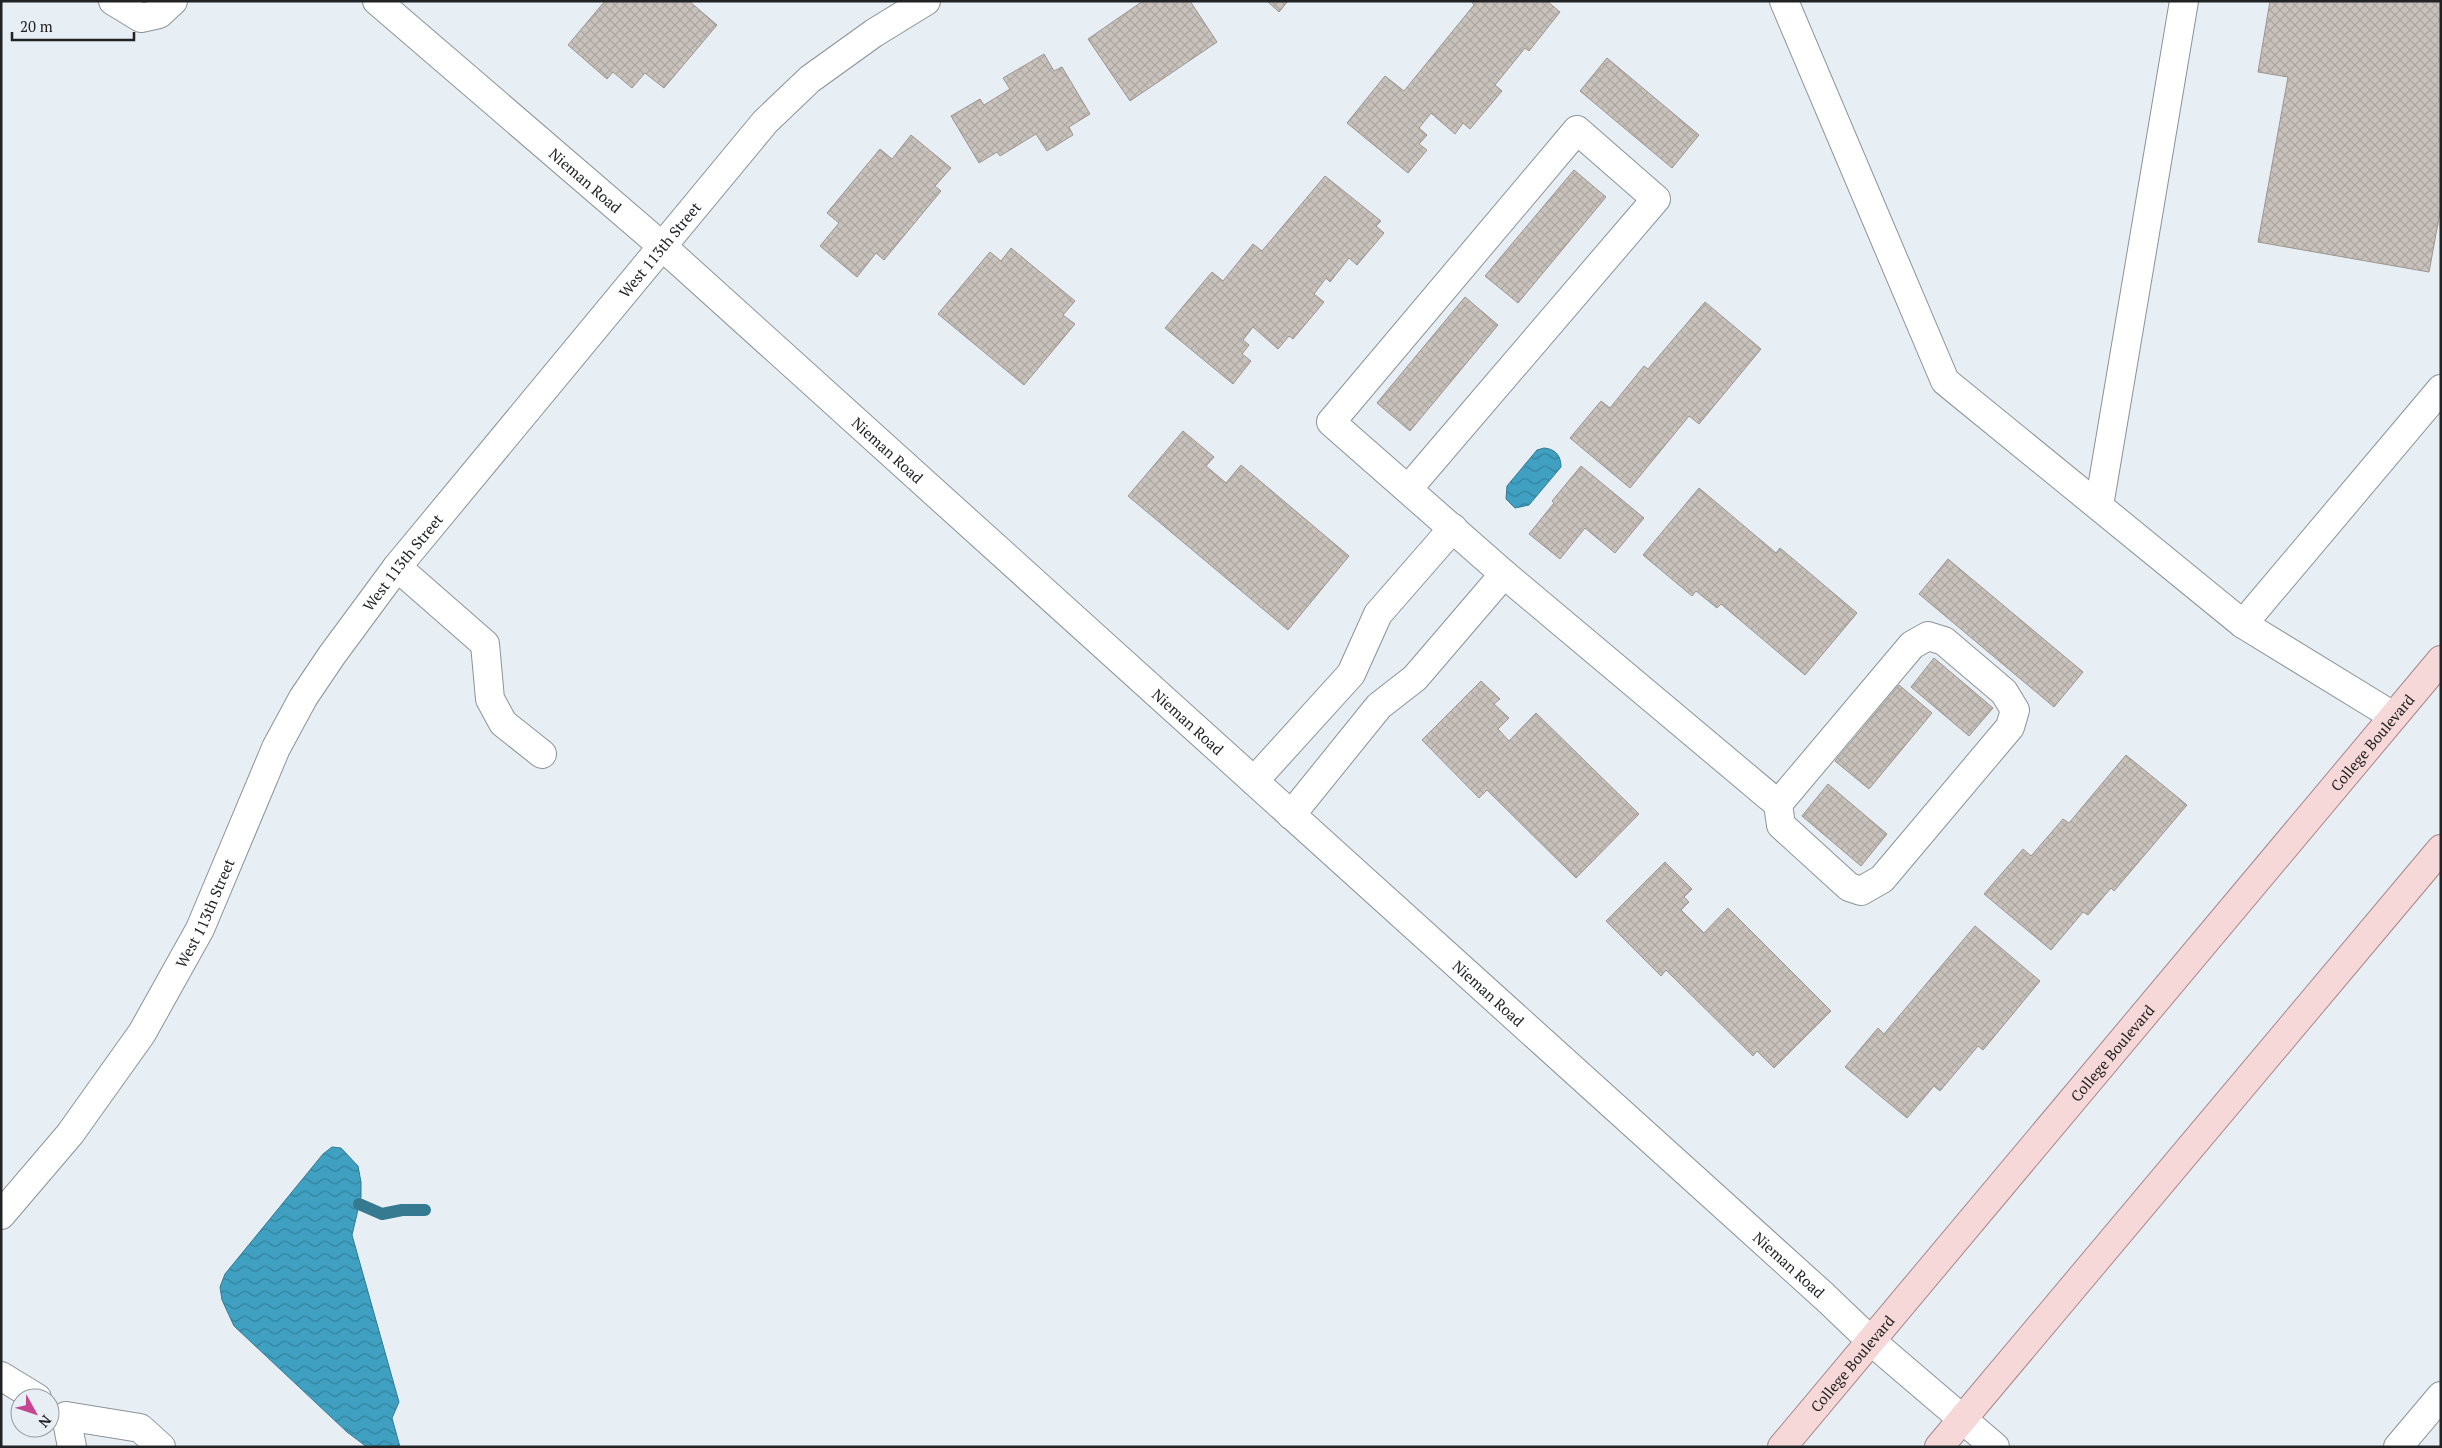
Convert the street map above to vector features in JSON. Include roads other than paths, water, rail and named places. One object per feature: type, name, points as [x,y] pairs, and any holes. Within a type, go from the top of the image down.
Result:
[{"type":"main road","name":"College Boulevard","points":[[1782,1447],[2441,660]]},
{"type":"main road","points":[[1939,1447],[2441,849]]},
{"type":"street","points":[[113,1],[141,18],[159,14],[173,1]]},
{"type":"street","name":"Nieman Road","points":[[377,1],[662,246],[1825,1297],[1871,1341],[1995,1447]]},
{"type":"street","name":"West 113th Street","points":[[1,1216],[70,1134],[142,1033],[200,929],[276,748],[303,698],[397,567],[765,122],[810,79],[874,33],[926,1]]},
{"type":"street","points":[[1784,1],[1945,381],[2243,624],[2393,716]]},
{"type":"street","points":[[2099,506],[2184,1]]},
{"type":"street","points":[[1408,489],[1656,198],[1577,130],[1331,422],[1504,574],[1778,804],[1781,825],[1849,887],[1861,891],[1882,879],[2010,727],[2015,710],[2004,692],[1944,641],[1928,636],[1912,645],[1778,804]]},
{"type":"street","points":[[2243,624],[2441,389]]},
{"type":"street","points":[[1254,782],[1351,674],[1378,614],[1453,528]]},
{"type":"street","points":[[397,567],[485,644],[490,698],[503,723],[542,754]]},
{"type":"street","points":[[1291,815],[1379,706],[1415,678],[1504,574]]},
{"type":"street","points":[[1,1376],[21,1388]]},
{"type":"street","points":[[2398,1447],[2441,1396]]},
{"type":"street","points":[[60,1411],[140,1428],[161,1447]]},
{"type":"street","points":[[60,1416],[72,1447]]},
{"type":"water","points":[[1544,448],[1557,453],[1561,467],[1529,505],[1515,508],[1506,499],[1507,486],[1537,450]]},
{"type":"water","points":[[332,1147],[341,1148],[358,1166],[361,1197],[352,1235],[399,1402],[392,1418],[400,1447],[367,1447],[347,1432],[234,1326],[222,1300],[220,1287],[225,1274],[323,1154]]},
{"type":"waterway","points":[[359,1204],[382,1214],[402,1210],[425,1210]]}]
